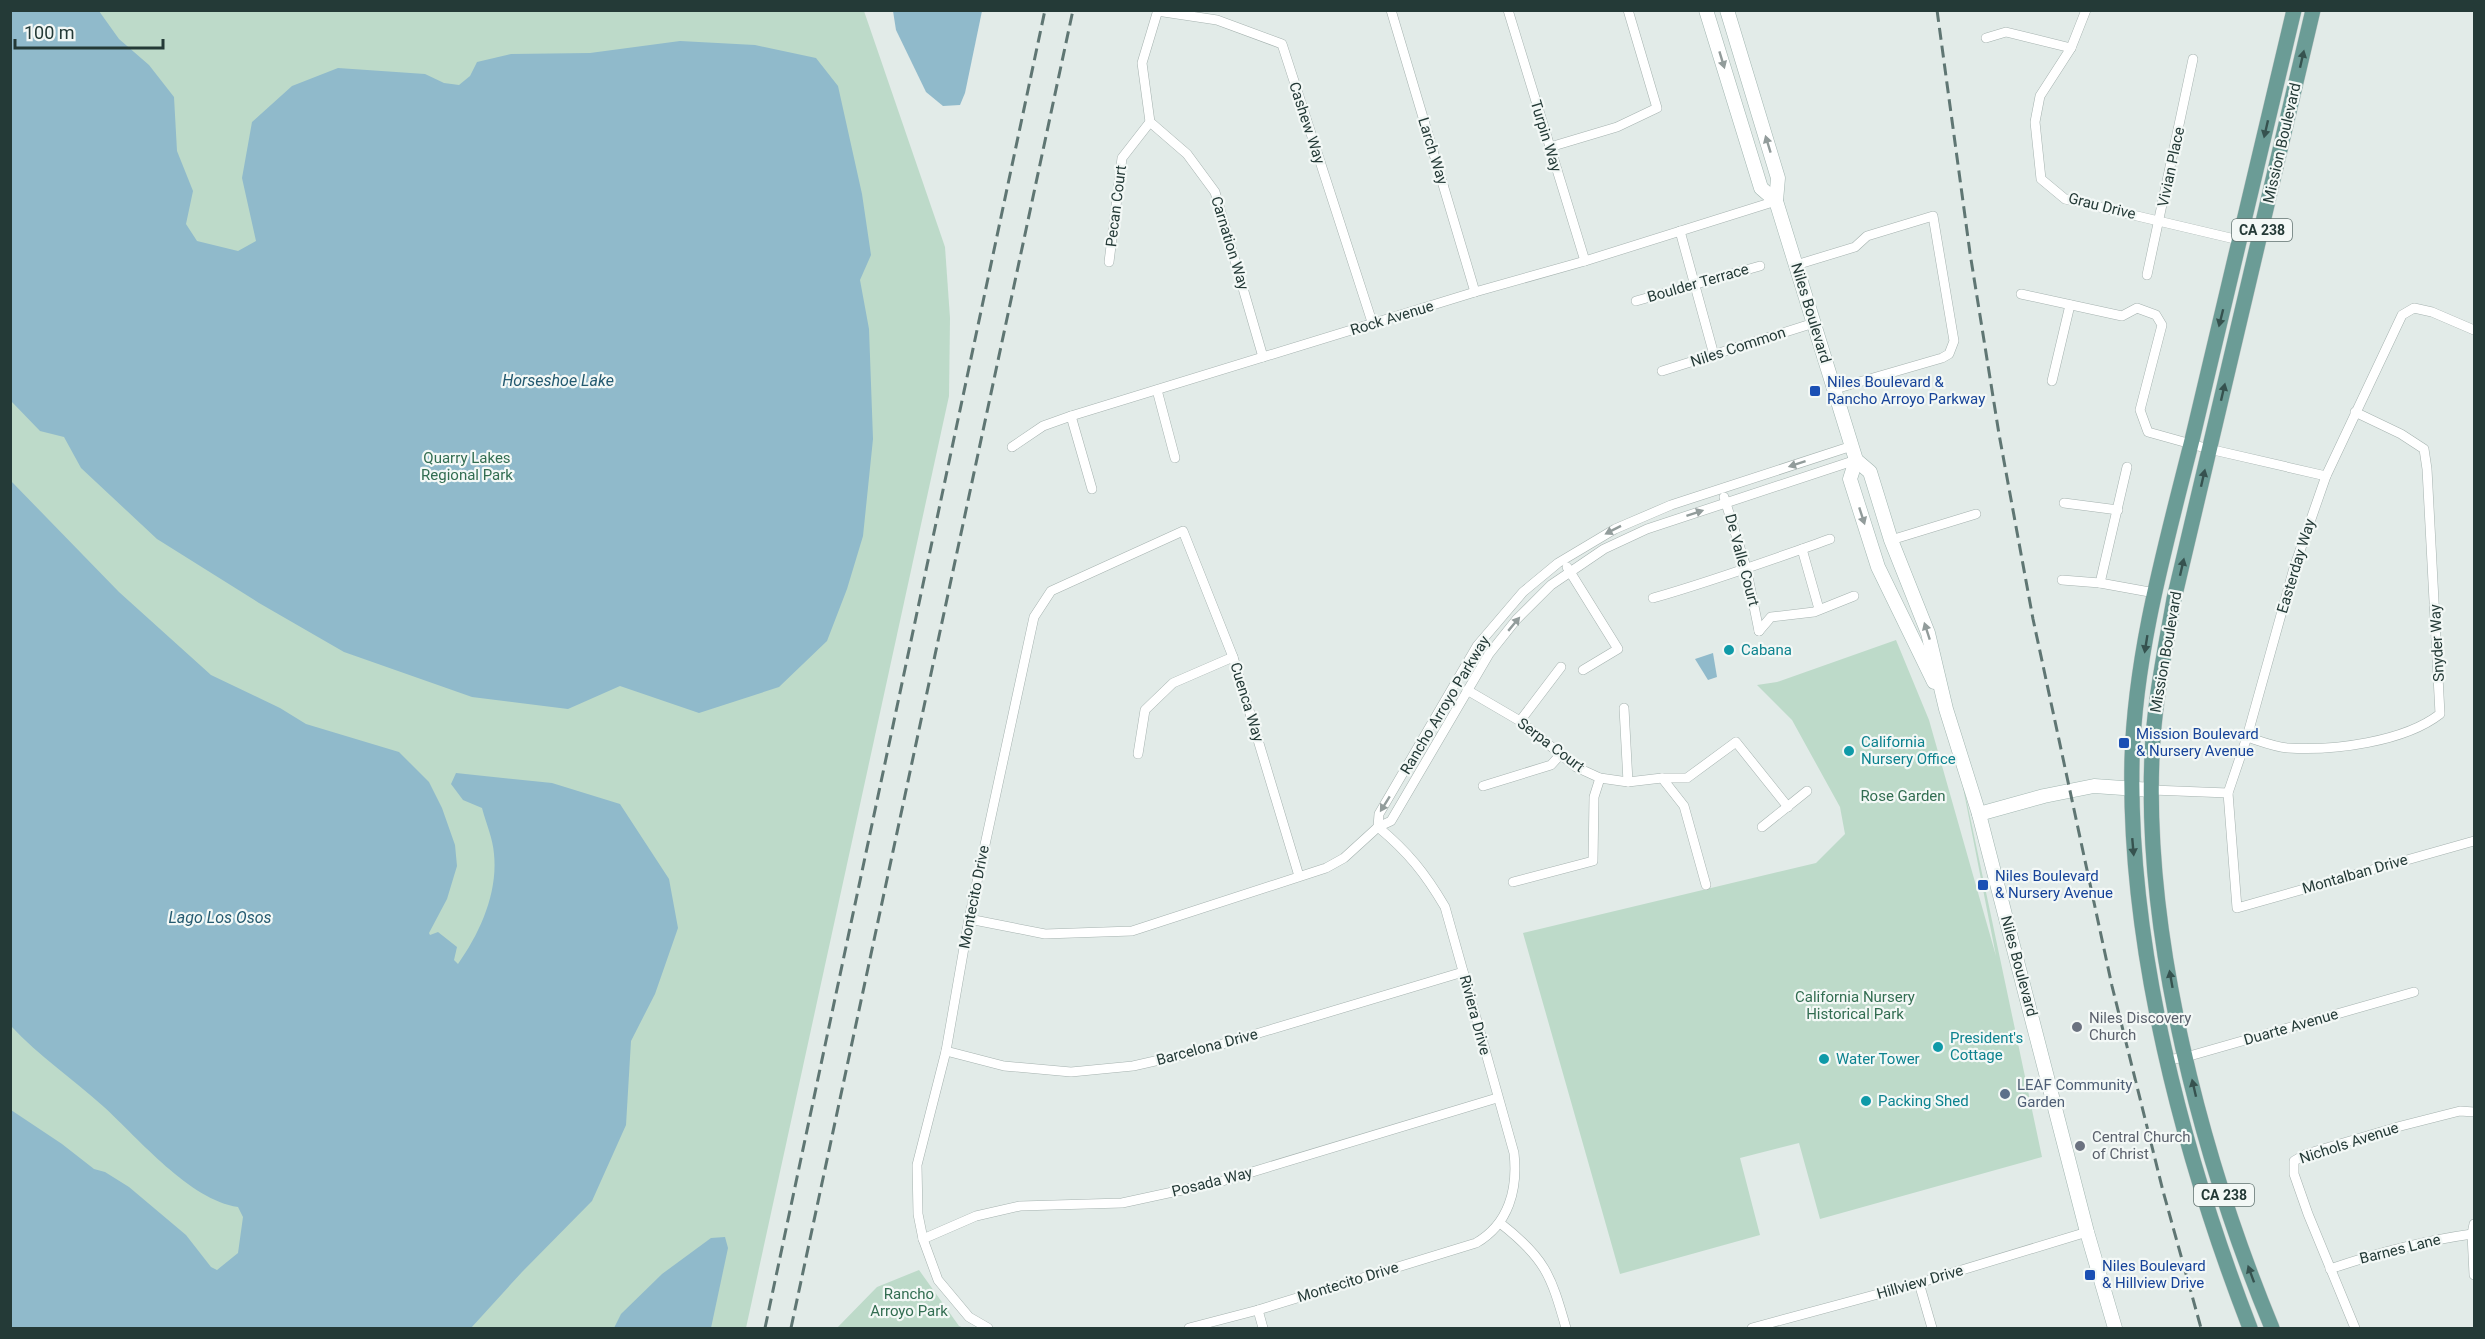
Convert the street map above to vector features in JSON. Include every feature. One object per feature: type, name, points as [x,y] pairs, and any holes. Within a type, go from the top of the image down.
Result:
[{"type":"main road","name":"Niles Boulevard","points":[[1706,10],[1761,188],[1776,201]]},
{"type":"main road","name":"Niles Boulevard","points":[[1727,10],[1778,178],[1776,201],[1852,446],[1857,460],[1870,472],[1891,540],[1928,633],[1946,708],[1979,814],[2087,1232],[2115,1329]]},
{"type":"main road","name":"Mission Boulevard","points":[[2250,1329],[2221,1251],[2198,1178],[2167,1060],[2138,889],[2133,840],[2132,755],[2138,698],[2155,593],[2294,10]]},
{"type":"main road","name":"Mission Boulevard","points":[[2272,1329],[2229,1211],[2201,1119],[2187,1057],[2159,909],[2152,836],[2152,757],[2157,696],[2174,599],[2313,10]]},
{"type":"main road","name":"Niles Boulevard","points":[[1857,460],[1850,479],[1878,567],[1946,708]]},
{"type":"main road","points":[[1979,814],[2044,796],[2094,786],[2152,790]]},
{"type":"street","name":"Larch Way","points":[[1391,10],[1475,292]]},
{"type":"street","name":"Turpin Way","points":[[1508,10],[1584,261]]},
{"type":"street","points":[[1550,147],[1617,127],[1657,108],[1628,10]]},
{"type":"street","name":"Grau Drive","points":[[2086,10],[2072,48],[2040,96],[2036,122],[2041,179],[2065,199],[2240,240]]},
{"type":"street","points":[[1150,122],[1142,63],[1157,11]]},
{"type":"street","name":"Cashew Way","points":[[1157,11],[1217,20],[1282,44],[1373,325]]},
{"type":"street","points":[[1986,38],[2006,32],[2072,48]]},
{"type":"street","name":"Vivian Place","points":[[2147,275],[2193,59]]},
{"type":"street","name":"Pecan Court","points":[[1109,262],[1122,158],[1150,122]]},
{"type":"street","name":"Carnation Way","points":[[1150,122],[1187,154],[1215,192],[1263,357]]},
{"type":"street","name":"Rock Avenue","points":[[1012,447],[1043,426],[1071,416],[1776,201]]},
{"type":"street","points":[[1796,265],[1855,247],[1867,236],[1933,216],[1954,341],[1953,348],[1942,358],[1834,389]]},
{"type":"street","points":[[1680,231],[1714,355]]},
{"type":"street","name":"Boulder Terrace","points":[[1636,301],[1760,266]]},
{"type":"street","points":[[2021,294],[2122,316],[2137,308],[2156,315],[2162,325],[2140,410],[2148,432],[2209,449],[2326,476]]},
{"type":"street","points":[[2052,381],[2070,305]]},
{"type":"street","name":"Easterday Way","points":[[2236,908],[2228,793],[2247,737],[2294,568],[2326,476],[2402,315],[2414,308],[2432,312],[2475,330]]},
{"type":"street","name":"Niles Common","points":[[1662,372],[1814,323]]},
{"type":"street","points":[[1157,390],[1175,458]]},
{"type":"street","name":"Snyder Way","points":[[2247,737],[2286,748],[2326,747],[2370,742],[2426,725],[2440,714],[2424,449],[2401,434],[2355,412]]},
{"type":"street","points":[[1071,416],[1092,489]]},
{"type":"street","name":"Rancho Arroyo Parkway","points":[[1378,827],[1379,814],[1477,646],[1523,592],[1563,560],[1615,529],[1643,516],[1852,446]]},
{"type":"street","name":"Rancho Arroyo Parkway","points":[[969,919],[1045,934],[1132,931],[1326,868],[1344,858],[1378,827],[1391,821],[1489,654],[1516,620],[1551,585],[1570,570],[1627,537],[1857,460]]},
{"type":"street","points":[[2100,583],[2127,467]]},
{"type":"street","name":"De Valle Court","points":[[1722,489],[1746,567],[1759,631],[1771,617],[1819,609]]},
{"type":"street","points":[[2064,503],[2118,510]]},
{"type":"street","points":[[1891,540],[1976,514]]},
{"type":"street","name":"Cuenca Way","points":[[1183,531],[1233,657],[1299,876]]},
{"type":"street","name":"Montecito Drive","points":[[988,1329],[969,1317],[938,1280],[923,1239],[918,1214],[917,1165],[945,1052],[969,919],[1034,617],[1051,591],[1183,531]]},
{"type":"street","points":[[1653,598],[1724,578],[1746,567],[1830,539]]},
{"type":"street","points":[[1802,549],[1819,609],[1854,596]]},
{"type":"street","points":[[1563,560],[1618,649],[1583,670]]},
{"type":"street","points":[[2062,580],[2100,583],[2155,593]]},
{"type":"street","points":[[1138,754],[1145,710],[1173,683],[1233,657]]},
{"type":"street","points":[[1520,721],[1561,667]]},
{"type":"street","name":"Serpa Court","points":[[1467,690],[1520,721],[1576,767],[1600,778],[1628,782],[1687,778],[1736,742],[1788,807]]},
{"type":"street","points":[[1624,708],[1628,782]]},
{"type":"street","points":[[1483,786],[1551,765],[1560,754]]},
{"type":"street","points":[[1513,882],[1593,861],[1594,797],[1600,778]]},
{"type":"street","points":[[1662,778],[1684,806],[1706,885]]},
{"type":"street","points":[[2152,790],[2228,793]]},
{"type":"street","points":[[1762,827],[1807,792]]},
{"type":"street","name":"Riviera Drive","points":[[1378,827],[1399,844],[1426,874],[1445,907],[1514,1153],[1517,1175],[1514,1192],[1500,1223]]},
{"type":"street","name":"Montalban Drive","points":[[2236,908],[2475,842]]},
{"type":"street","name":"Barcelona Drive","points":[[945,1052],[1004,1066],[1071,1072],[1133,1066],[1199,1051],[1463,972]]},
{"type":"street","name":"Duarte Avenue","points":[[2167,1060],[2187,1057],[2414,992]]},
{"type":"street","name":"Posada Way","points":[[923,1239],[976,1216],[1020,1206],[1122,1203],[1219,1182],[1497,1098]]},
{"type":"street","name":"Nichols Avenue","points":[[2355,1329],[2298,1184],[2294,1161],[2306,1154],[2401,1126],[2460,1111],[2475,1112]]},
{"type":"street","points":[[1500,1223],[1532,1249],[1544,1267],[1554,1286],[1566,1329]]},
{"type":"street","name":"Montecito Drive","points":[[1189,1329],[1476,1243],[1488,1236],[1500,1223]]},
{"type":"street","points":[[2475,1224],[2472,1234],[2475,1275]]},
{"type":"street","name":"Hillview Drive","points":[[1752,1329],[1919,1283],[2087,1232]]},
{"type":"street","name":"Barnes Lane","points":[[2330,1269],[2382,1251],[2430,1240],[2472,1234]]},
{"type":"street","points":[[1919,1283],[1932,1329]]},
{"type":"street","points":[[1258,1310],[1263,1329]]},
{"type":"green space","name":"Quarry Lakes Regional Park","points":[[10,11],[864,11],[945,247],[950,318],[949,396],[746,1328],[11,1328]]},
{"type":"green space","name":"California Nursery Historical Park","points":[[1896,640],[1929,720],[1996,956],[1953,736],[2042,1157],[1820,1219],[1799,1143],[1740,1158],[1760,1235],[1620,1274],[1523,933],[1816,863],[1845,834],[1840,807],[1792,720],[1757,685],[1777,682]]},
{"type":"green space","name":"Rancho Arroyo Park","points":[[919,1270],[959,1326],[964,1328],[837,1328],[877,1287]]},
{"type":"water","name":"Horseshoe Lake","points":[[10,11],[99,11],[119,39],[149,65],[174,97],[177,151],[193,191],[186,224],[197,241],[238,251],[256,241],[242,178],[252,122],[292,86],[338,68],[425,74],[444,83],[459,85],[470,76],[477,62],[511,54],[590,53],[680,41],[755,45],[816,58],[838,86],[862,194],[871,255],[860,280],[869,329],[873,439],[863,536],[847,589],[827,641],[779,687],[699,713],[620,686],[568,709],[472,697],[344,652],[259,603],[157,539],[81,468],[64,437],[40,431],[11,401]]},
{"type":"water","points":[[893,11],[982,11],[965,93],[960,105],[943,106],[926,92],[896,30]]},
{"type":"water","name":"Lago Los Osos","points":[[11,481],[119,592],[211,675],[280,708],[306,724],[399,752],[429,782],[442,808],[455,845],[457,866],[447,899],[429,933],[430,935],[438,932],[457,947],[454,960],[458,964],[486,912],[495,869],[492,843],[482,808],[463,800],[451,784],[456,773],[552,783],[620,804],[669,879],[678,928],[655,994],[631,1041],[626,1125],[592,1201],[471,1328],[11,1328],[11,1110],[62,1144],[94,1169],[105,1172],[129,1187],[186,1235],[211,1267],[217,1270],[238,1253],[243,1217],[238,1207],[220,1202],[184,1181],[11,1026]]},
{"type":"water","points":[[1713,653],[1717,677],[1708,680],[1695,659]]},
{"type":"water","points":[[725,1237],[728,1248],[711,1328],[614,1328],[621,1314],[662,1274],[711,1238]]},
{"type":"railway","points":[[765,1328],[1045,10]]},
{"type":"railway","points":[[791,1328],[1073,10]]},
{"type":"railway","points":[[1937,10],[1970,253],[1999,434],[2033,619],[2112,986],[2163,1191],[2201,1328]]},
{"type":"place","name":"Niles Boulevard & Rancho Arroyo Parkway","points":[[1815,391]]},
{"type":"place","name":"Cabana","points":[[1729,650]]},
{"type":"place","name":"Mission Boulevard & Nursery Avenue","points":[[2124,743]]},
{"type":"place","name":"California Nursery Office","points":[[1849,751]]},
{"type":"place","name":"Niles Boulevard & Nursery Avenue","points":[[1983,885]]},
{"type":"place","name":"Niles Discovery Church","points":[[2077,1027]]},
{"type":"place","name":"President's Cottage","points":[[1938,1047]]},
{"type":"place","name":"Water Tower","points":[[1824,1059]]},
{"type":"place","name":"LEAF Community Garden","points":[[2005,1094]]},
{"type":"place","name":"Packing Shed","points":[[1866,1101]]},
{"type":"place","name":"Central Church of Christ","points":[[2080,1146]]},
{"type":"place","name":"Niles Boulevard & Hillview Drive","points":[[2090,1275]]},
{"type":"park label","name":"Rose Garden","points":[[1903,796]]}]
